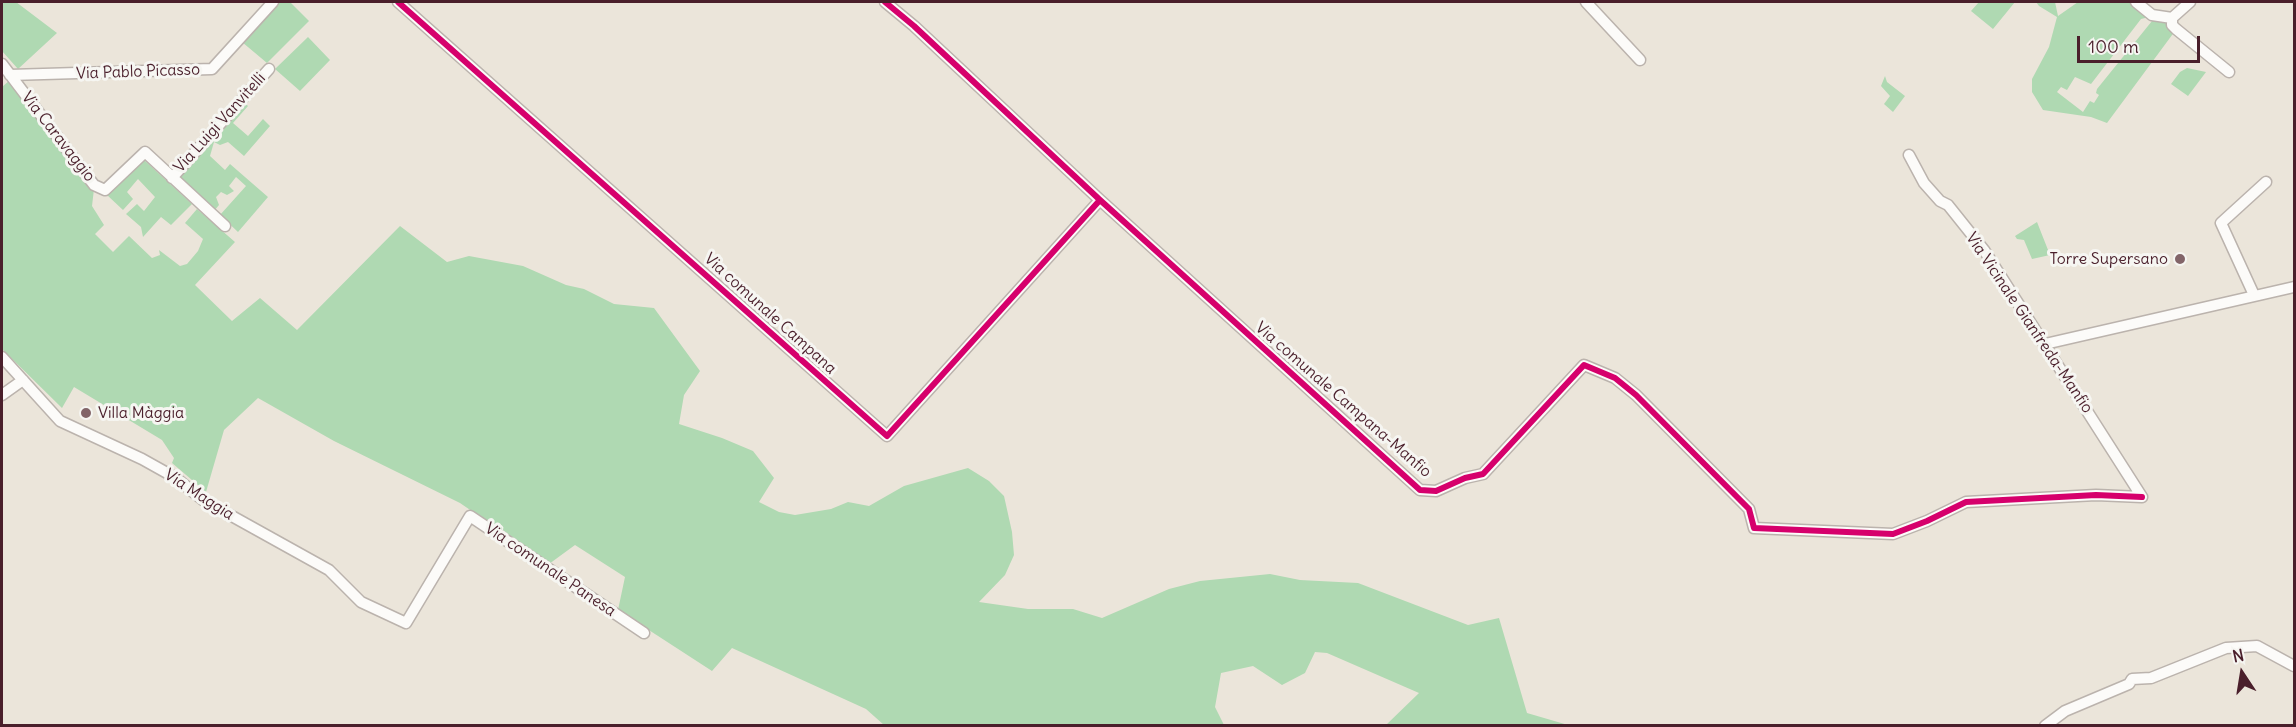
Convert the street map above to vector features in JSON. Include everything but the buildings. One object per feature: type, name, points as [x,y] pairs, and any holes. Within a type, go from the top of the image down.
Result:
[{"type":"street","name":"Via Pablo Picasso","points":[[10,75],[212,69],[273,2]]},
{"type":"street","name":"Via comunale Campana","points":[[398,2],[887,436],[1100,200]]},
{"type":"street","name":"Via comunale Campana-Manfio","points":[[885,2],[914,26],[1100,200],[1420,490],[1436,491],[1465,478],[1483,474],[1584,364],[1615,378],[1636,395],[1749,509],[1754,528],[1893,534],[1966,502],[2096,495],[2142,497]]},
{"type":"street","points":[[1586,2],[1640,60]]},
{"type":"street","points":[[2136,2],[2152,15],[2172,18]]},
{"type":"street","points":[[2190,2],[2172,18],[2172,25],[2229,72]]},
{"type":"street","name":"Via Caravaggio","points":[[2,64],[94,185],[105,190],[145,153],[225,226]]},
{"type":"street","name":"Via Luigi Vanvitelli","points":[[172,178],[269,69]]},
{"type":"street","name":"Via Vicinale Gianfreda-Manfio","points":[[1909,155],[1924,183],[1948,205],[1984,250],[2142,497]]},
{"type":"street","points":[[2254,296],[2221,223],[2266,182]]},
{"type":"street","points":[[2045,344],[2295,286]]},
{"type":"street","name":"Via Maggia","points":[[2,357],[60,421],[142,459],[176,478],[203,500],[329,570],[361,602],[406,623]]},
{"type":"street","points":[[2,394],[23,380]]},
{"type":"street","name":"Via comunale Panesa","points":[[406,623],[470,516],[644,633]]},
{"type":"street","points":[[2045,726],[2065,711],[2129,684],[2132,679],[2151,678],[2226,648],[2257,646],[2295,666]]},
{"type":"green space","points":[[2,2],[16,2],[57,33],[18,69],[2,51]]},
{"type":"green space","points":[[279,2],[290,2],[309,21],[267,63],[242,42]]},
{"type":"green space","points":[[1979,2],[2015,2],[1993,29],[1971,11]]},
{"type":"green space","points":[[2036,2],[2055,2],[2058,16],[2078,2],[2131,2],[2149,17],[2141,19],[2091,84],[2075,77],[2067,90],[2061,87],[2057,92],[2083,112],[2090,101],[2094,103],[2099,95],[2096,93],[2097,89],[2152,21],[2168,23],[2175,31],[2107,123],[2091,117],[2043,110],[2032,92],[2032,79],[2049,47],[2057,17]]},
{"type":"green space","points":[[308,37],[330,60],[300,91],[275,69]]},
{"type":"green space","points":[[2187,68],[2206,72],[2188,96],[2171,84],[2180,72]]},
{"type":"green space","points":[[1885,76],[1887,82],[1905,96],[1893,112],[1884,104],[1890,96],[1881,86]]},
{"type":"green space","points":[[10,80],[94,189],[92,206],[104,225],[95,234],[113,252],[129,236],[152,258],[160,255],[159,250],[180,266],[187,264],[198,251],[203,239],[185,223],[197,209],[235,242],[195,285],[232,321],[260,298],[297,330],[400,226],[447,262],[469,256],[523,266],[566,285],[584,289],[614,304],[654,308],[700,371],[684,395],[679,424],[753,451],[774,478],[759,502],[779,512],[795,515],[831,509],[848,502],[869,506],[904,486],[968,468],[989,481],[1004,496],[1012,532],[1014,555],[1005,575],[979,602],[1028,609],[1073,609],[1102,618],[1169,589],[1200,581],[1270,574],[1300,580],[1358,583],[1468,625],[1499,618],[1527,713],[1568,725],[1386,725],[1419,693],[1327,653],[1315,652],[1305,673],[1282,685],[1253,666],[1221,673],[1215,707],[1224,725],[884,725],[866,709],[732,648],[712,671],[618,610],[625,577],[575,545],[549,564],[460,503],[334,441],[258,398],[224,430],[206,492],[172,463],[174,458],[162,440],[74,387],[62,408],[2,349],[2,87]]},
{"type":"green space","points":[[245,103],[248,106],[233,123],[248,136],[263,119],[270,126],[244,156],[228,142],[220,145],[214,142],[210,156],[225,170],[230,164],[268,197],[238,232],[220,215],[246,186],[236,177],[229,186],[234,191],[227,195],[221,192],[216,197],[219,205],[214,211],[177,177]]},
{"type":"green space","points":[[143,159],[192,204],[171,225],[161,217],[143,237],[141,227],[126,214],[137,204],[144,211],[155,197],[138,179],[127,192],[133,199],[123,210],[107,195]]},
{"type":"green space","points":[[2037,222],[2050,255],[2032,259],[2024,240],[2017,239],[2015,236]]},
{"type":"cycle path","points":[[398,2],[887,436],[1100,200]]},
{"type":"cycle path","points":[[885,2],[914,26],[1100,200],[1420,490],[1436,491],[1465,478],[1483,474],[1584,365],[1615,378],[1636,395],[1749,509],[1754,528],[1893,534],[1966,502],[2096,495],[2142,497]]},
{"type":"place","name":"Torre Supersano","points":[[2180,259]]},
{"type":"place","name":"Villa Màggia","points":[[86,413]]}]
